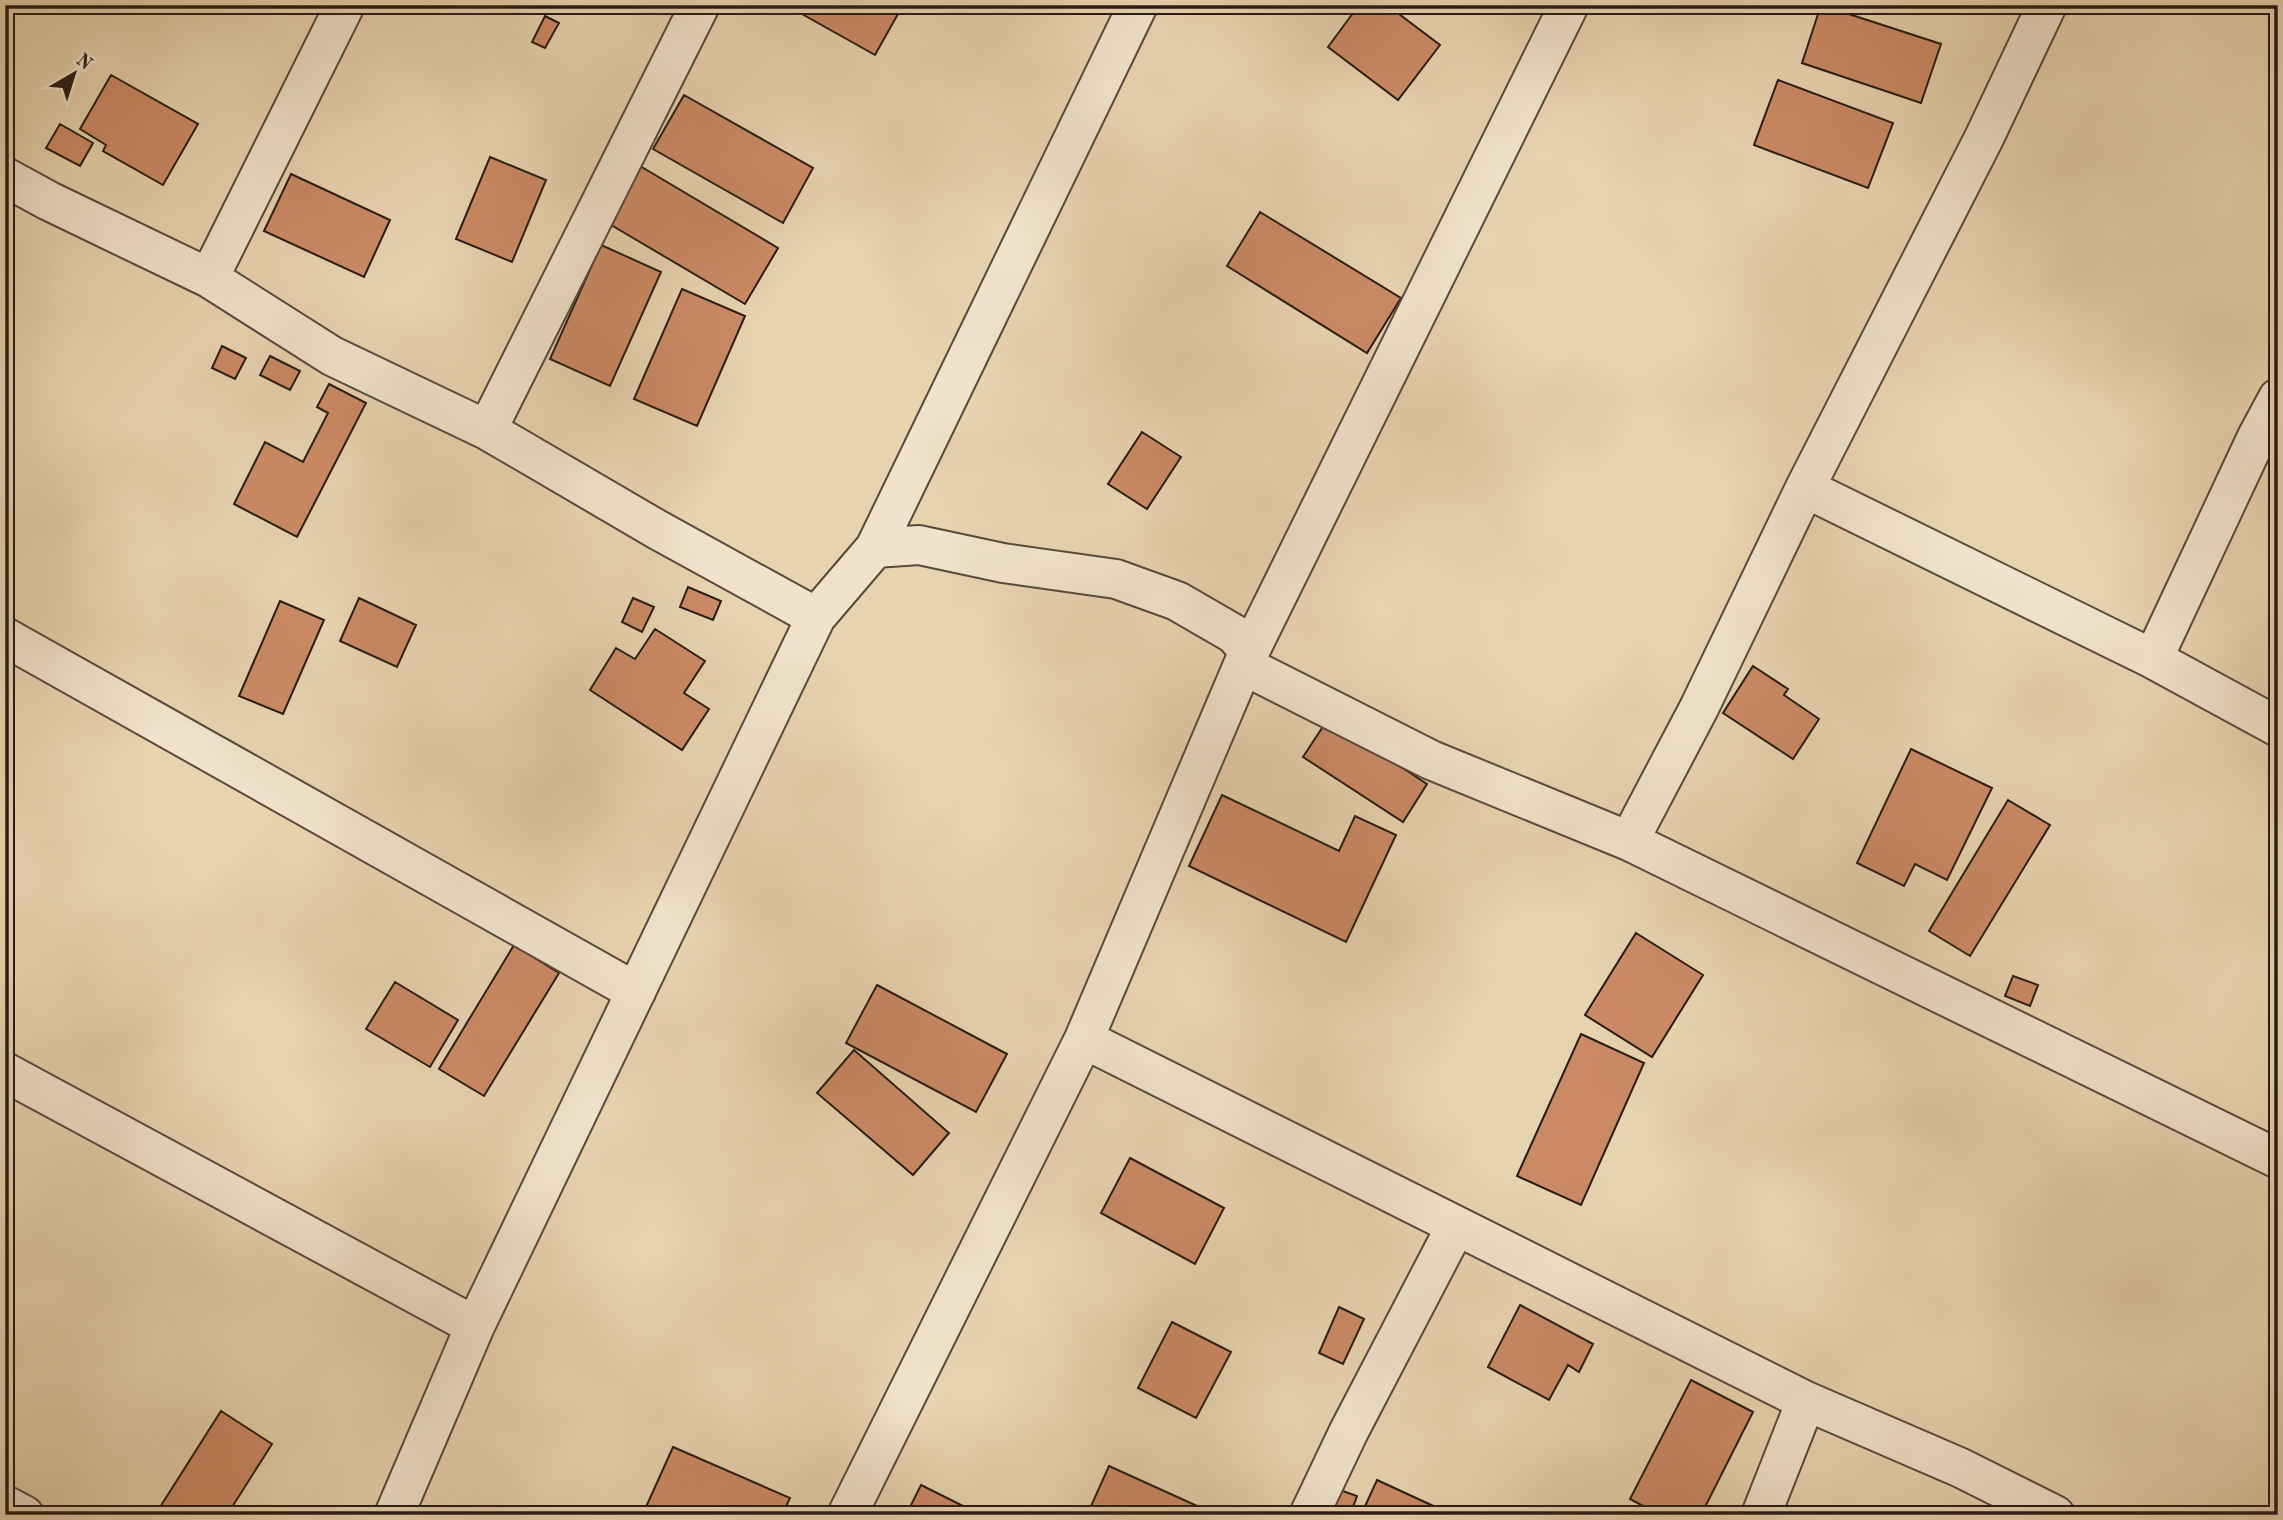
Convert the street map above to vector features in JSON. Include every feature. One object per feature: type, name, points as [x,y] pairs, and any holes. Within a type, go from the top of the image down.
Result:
[{"type":"street","points":[[209,278],[345,5]]},
{"type":"street","points":[[487,430],[701,5]]},
{"type":"street","points":[[394,1515],[475,1326],[816,617],[874,548],[1138,5]]},
{"type":"street","points":[[1243,665],[1569,5]]},
{"type":"street","points":[[1629,841],[1699,708],[1805,488],[1984,138],[2047,5]]},
{"type":"street","points":[[5,177],[209,278],[332,356],[487,430],[658,530],[816,617]]},
{"type":"street","points":[[2153,659],[2278,398]]},
{"type":"street","points":[[1805,488],[2153,659],[2278,727]]},
{"type":"street","points":[[847,1515],[1084,1039],[1249,652],[1234,634],[1177,601],[1116,579],[1003,563],[919,545],[874,548]]},
{"type":"street","points":[[5,637],[636,992]]},
{"type":"street","points":[[1243,665],[1430,760],[1629,841],[2278,1159]]},
{"type":"street","points":[[1084,1039],[1806,1401],[1961,1468],[2056,1515]]},
{"type":"street","points":[[5,1072],[475,1326]]},
{"type":"street","points":[[1310,1515],[1349,1431],[1456,1226]]},
{"type":"street","points":[[1761,1515],[1806,1401]]},
{"type":"street","points":[[5,1505],[24,1515]]},
{"type":"building","points":[[482,5],[502,5],[497,13]]},
{"type":"building","points":[[786,5],[903,5],[875,55]]},
{"type":"building","points":[[1359,5],[1387,5],[1440,45],[1398,100],[1328,47]]},
{"type":"building","points":[[1821,5],[1941,44],[1921,103],[1802,63]]},
{"type":"building","points":[[545,16],[559,23],[545,48],[532,42]]},
{"type":"building","points":[[111,75],[198,124],[163,185],[103,151],[106,145],[80,129]]},
{"type":"building","points":[[1778,80],[1893,123],[1868,188],[1754,145]]},
{"type":"building","points":[[684,95],[813,168],[783,223],[653,149]]},
{"type":"building","points":[[60,124],[93,143],[80,166],[46,148]]},
{"type":"building","points":[[490,157],[546,180],[512,262],[456,239]]},
{"type":"building","points":[[640,166],[778,248],[745,304],[606,222]]},
{"type":"building","points":[[291,174],[390,220],[364,277],[264,231]]},
{"type":"building","points":[[1260,212],[1401,298],[1367,353],[1227,266]]},
{"type":"building","points":[[601,245],[661,272],[610,386],[550,359]]},
{"type":"building","points":[[682,289],[745,316],[697,426],[634,399]]},
{"type":"building","points":[[222,346],[246,358],[235,379],[212,368]]},
{"type":"building","points":[[270,356],[300,371],[290,390],[260,375]]},
{"type":"building","points":[[329,384],[366,403],[297,537],[234,504],[265,442],[303,462],[328,413],[317,407]]},
{"type":"building","points":[[1142,432],[1181,457],[1147,509],[1108,484]]},
{"type":"building","points":[[688,587],[721,601],[713,620],[680,607]]},
{"type":"building","points":[[359,598],[416,625],[397,667],[340,641]]},
{"type":"building","points":[[633,598],[654,607],[642,632],[622,622]]},
{"type":"building","points":[[280,601],[324,620],[283,714],[239,696]]},
{"type":"building","points":[[655,629],[705,661],[684,693],[709,709],[682,750],[590,690],[616,648],[635,659]]},
{"type":"building","points":[[1753,666],[1788,689],[1784,695],[1819,719],[1793,759],[1723,713]]},
{"type":"building","points":[[1328,719],[1427,784],[1403,822],[1303,757]]},
{"type":"building","points":[[1911,749],[1992,788],[1947,880],[1915,864],[1904,886],[1857,863]]},
{"type":"building","points":[[1222,795],[1339,851],[1355,816],[1396,835],[1346,942],[1189,866]]},
{"type":"building","points":[[2008,800],[2050,825],[1970,956],[1929,931]]},
{"type":"building","points":[[1636,933],[1703,975],[1652,1057],[1585,1015]]},
{"type":"building","points":[[514,945],[559,973],[484,1096],[439,1069]]},
{"type":"building","points":[[2013,976],[2038,985],[2030,1006],[2005,996]]},
{"type":"building","points":[[395,982],[458,1020],[430,1067],[366,1029]]},
{"type":"building","points":[[877,985],[1007,1054],[976,1112],[846,1043]]},
{"type":"building","points":[[1581,1034],[1644,1063],[1581,1205],[1517,1176]]},
{"type":"building","points":[[854,1050],[949,1133],[913,1175],[817,1093]]},
{"type":"building","points":[[1130,1158],[1224,1208],[1195,1264],[1101,1213]]},
{"type":"building","points":[[1520,1305],[1593,1344],[1579,1372],[1568,1365],[1549,1400],[1488,1367]]},
{"type":"building","points":[[1339,1307],[1364,1319],[1343,1364],[1319,1353]]},
{"type":"building","points":[[1172,1322],[1231,1352],[1196,1418],[1138,1388]]},
{"type":"building","points":[[1691,1380],[1753,1412],[1701,1515],[1660,1515],[1630,1499]]},
{"type":"building","points":[[221,1411],[272,1444],[227,1515],[155,1515]]},
{"type":"building","points":[[673,1447],[790,1498],[782,1515],[665,1515],[646,1507]]},
{"type":"building","points":[[1109,1466],[1217,1515],[1087,1515]]},
{"type":"building","points":[[1377,1480],[1453,1515],[1361,1515]]},
{"type":"building","points":[[921,1485],[981,1515],[906,1515]]},
{"type":"building","points":[[1337,1489],[1357,1496],[1350,1515],[1328,1515]]}]
